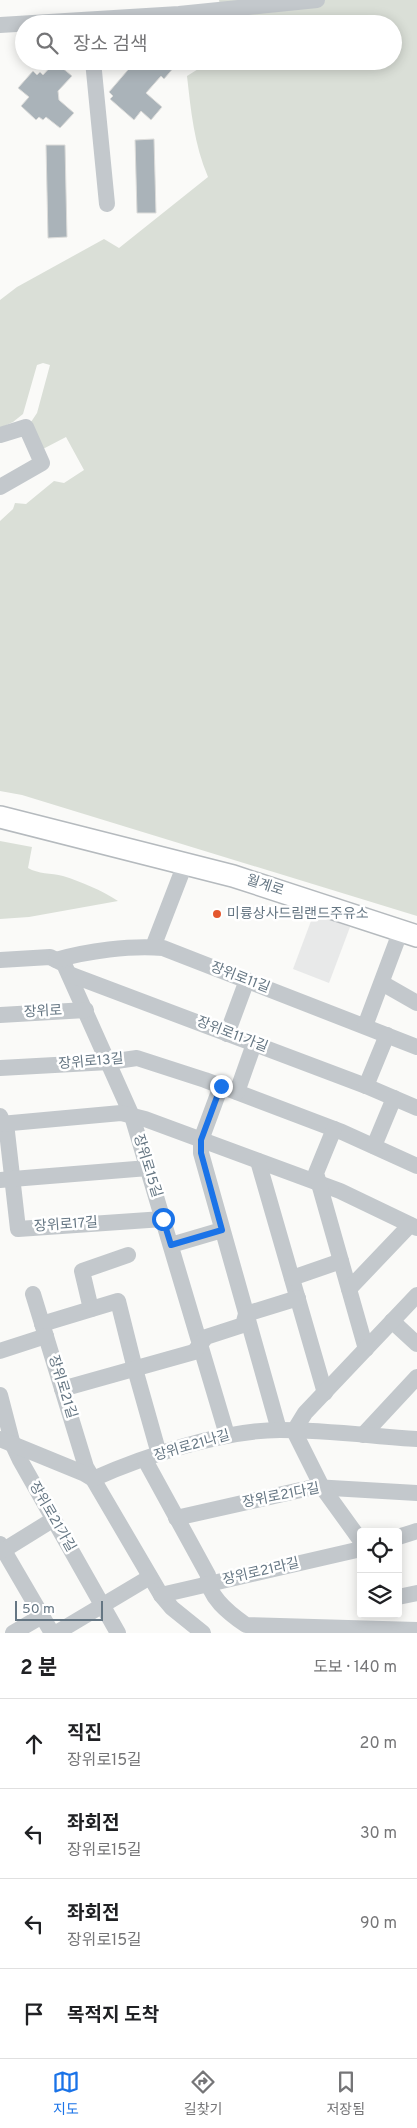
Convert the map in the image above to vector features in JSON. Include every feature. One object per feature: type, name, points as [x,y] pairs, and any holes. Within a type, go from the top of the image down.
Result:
[{"type":"main road","name":"월계로","points":[[0,816],[233,876],[409,933]]},
{"type":"street","points":[[167,15],[317,0]]},
{"type":"street","points":[[0,25],[15,24]]},
{"type":"street","points":[[94,70],[107,204]]},
{"type":"street","points":[[0,435],[26,427],[42,463],[0,488]]},
{"type":"street","points":[[153,947],[185,864]]},
{"type":"street","name":"월계로","points":[[365,1026],[382,983],[409,933]]},
{"type":"street","name":"장위로11길","points":[[0,960],[50,957],[56,960],[75,954],[153,947],[163,948],[417,1047]]},
{"type":"street","points":[[56,960],[64,964],[69,974],[132,1116]]},
{"type":"street","name":"장위로11가길","points":[[69,974],[366,1086],[417,1108]]},
{"type":"street","points":[[227,1034],[247,980]]},
{"type":"street","points":[[382,983],[417,1003]]},
{"type":"street","name":"장위로","points":[[0,1015],[86,1010]]},
{"type":"street","points":[[366,1086],[387,1035]]},
{"type":"street","points":[[237,1092],[254,1044]]},
{"type":"street","name":"장위로13길","points":[[0,1068],[109,1062],[137,1058],[221,1086],[334,1129],[417,1166]]},
{"type":"street","points":[[221,1086],[201,1140],[201,1153],[246,1314],[286,1430],[322,1487],[357,1535]]},
{"type":"street","points":[[374,1146],[394,1098]]},
{"type":"street","name":"장위로15길","points":[[6,1179],[7,1132],[1,1121],[121,1113],[132,1116],[318,1182],[414,1226],[349,1289]]},
{"type":"street","name":"장위로15길","points":[[132,1116],[227,1435]]},
{"type":"street","points":[[334,1129],[316,1173],[366,1349]]},
{"type":"street","points":[[258,1160],[325,1393]]},
{"type":"street","points":[[6,1179],[148,1168]]},
{"type":"street","name":"장위로17길","points":[[6,1179],[18,1228],[163,1219]]},
{"type":"street","points":[[171,1245],[222,1230]]},
{"type":"street","points":[[91,1309],[82,1271],[128,1255]]},
{"type":"street","points":[[292,1278],[341,1261]]},
{"type":"street","name":"장위로21길","points":[[33,1294],[86,1467],[161,1595],[172,1608],[203,1633]]},
{"type":"street","points":[[286,1430],[325,1393],[417,1295]]},
{"type":"street","points":[[246,1314],[298,1298]]},
{"type":"street","points":[[0,1351],[91,1309],[118,1301],[135,1369],[152,1457],[176,1518],[208,1575],[207,1584],[210,1592],[236,1618],[246,1625],[393,1622],[417,1630]]},
{"type":"street","points":[[62,1389],[194,1352],[206,1337],[243,1325],[246,1314]]},
{"type":"street","points":[[392,1322],[417,1344]]},
{"type":"street","points":[[363,1435],[417,1376]]},
{"type":"street","name":"장위로21가길","points":[[0,1395],[6,1442],[54,1519],[118,1633]]},
{"type":"street","name":"장위로21나길","points":[[93,1479],[152,1457],[227,1435],[286,1430],[417,1439]]},
{"type":"street","points":[[6,1442],[93,1479]]},
{"type":"street","name":"장위로21다길","points":[[176,1518],[314,1487],[417,1493]]},
{"type":"street","points":[[52,1633],[2,1547],[54,1519]]},
{"type":"street","points":[[402,1536],[417,1531]]},
{"type":"street","name":"장위로21라길","points":[[161,1595],[357,1550]]},
{"type":"street","points":[[56,1633],[150,1577]]},
{"type":"street","points":[[402,1596],[417,1593]]},
{"type":"street","points":[[13,1633],[42,1616]]},
{"type":"shaded area","points":[[219,0],[417,0],[417,916],[22,795],[0,791],[0,521],[13,509],[15,503],[26,504],[54,481],[64,483],[84,470],[66,437],[41,450],[31,422],[37,413],[50,365],[43,363],[37,365],[23,414],[13,422],[0,428],[0,300],[17,287],[104,239],[119,248],[208,177],[196,140],[187,76],[197,70],[402,70],[402,15],[222,15]]},
{"type":"shaded area","points":[[0,841],[32,847],[28,868],[77,881],[118,901],[29,917],[0,919]]},
{"type":"shaded area","points":[[314,913],[350,927],[329,983],[293,969]]},
{"type":"building","points":[[48,70],[65,70],[72,76],[58,91],[59,100],[74,113],[60,128],[46,117],[43,120],[39,117],[36,120],[21,106],[29,97],[18,88],[33,71],[37,75],[40,72],[43,75]]},
{"type":"building","points":[[128,70],[172,70],[164,79],[161,76],[146,93],[162,107],[151,120],[141,111],[134,120],[110,99],[113,96],[109,92]]},
{"type":"building","points":[[154,139],[156,213],[137,213],[135,140]]},
{"type":"building","points":[[46,145],[65,145],[67,237],[48,238]]},
{"type":"place","name":"미륭상사드림랜드주유소","points":[[217,914]]},
{"type":"route","points":[[163,1219],[171,1245],[222,1230],[201,1153],[201,1140],[221,1086]]}]
